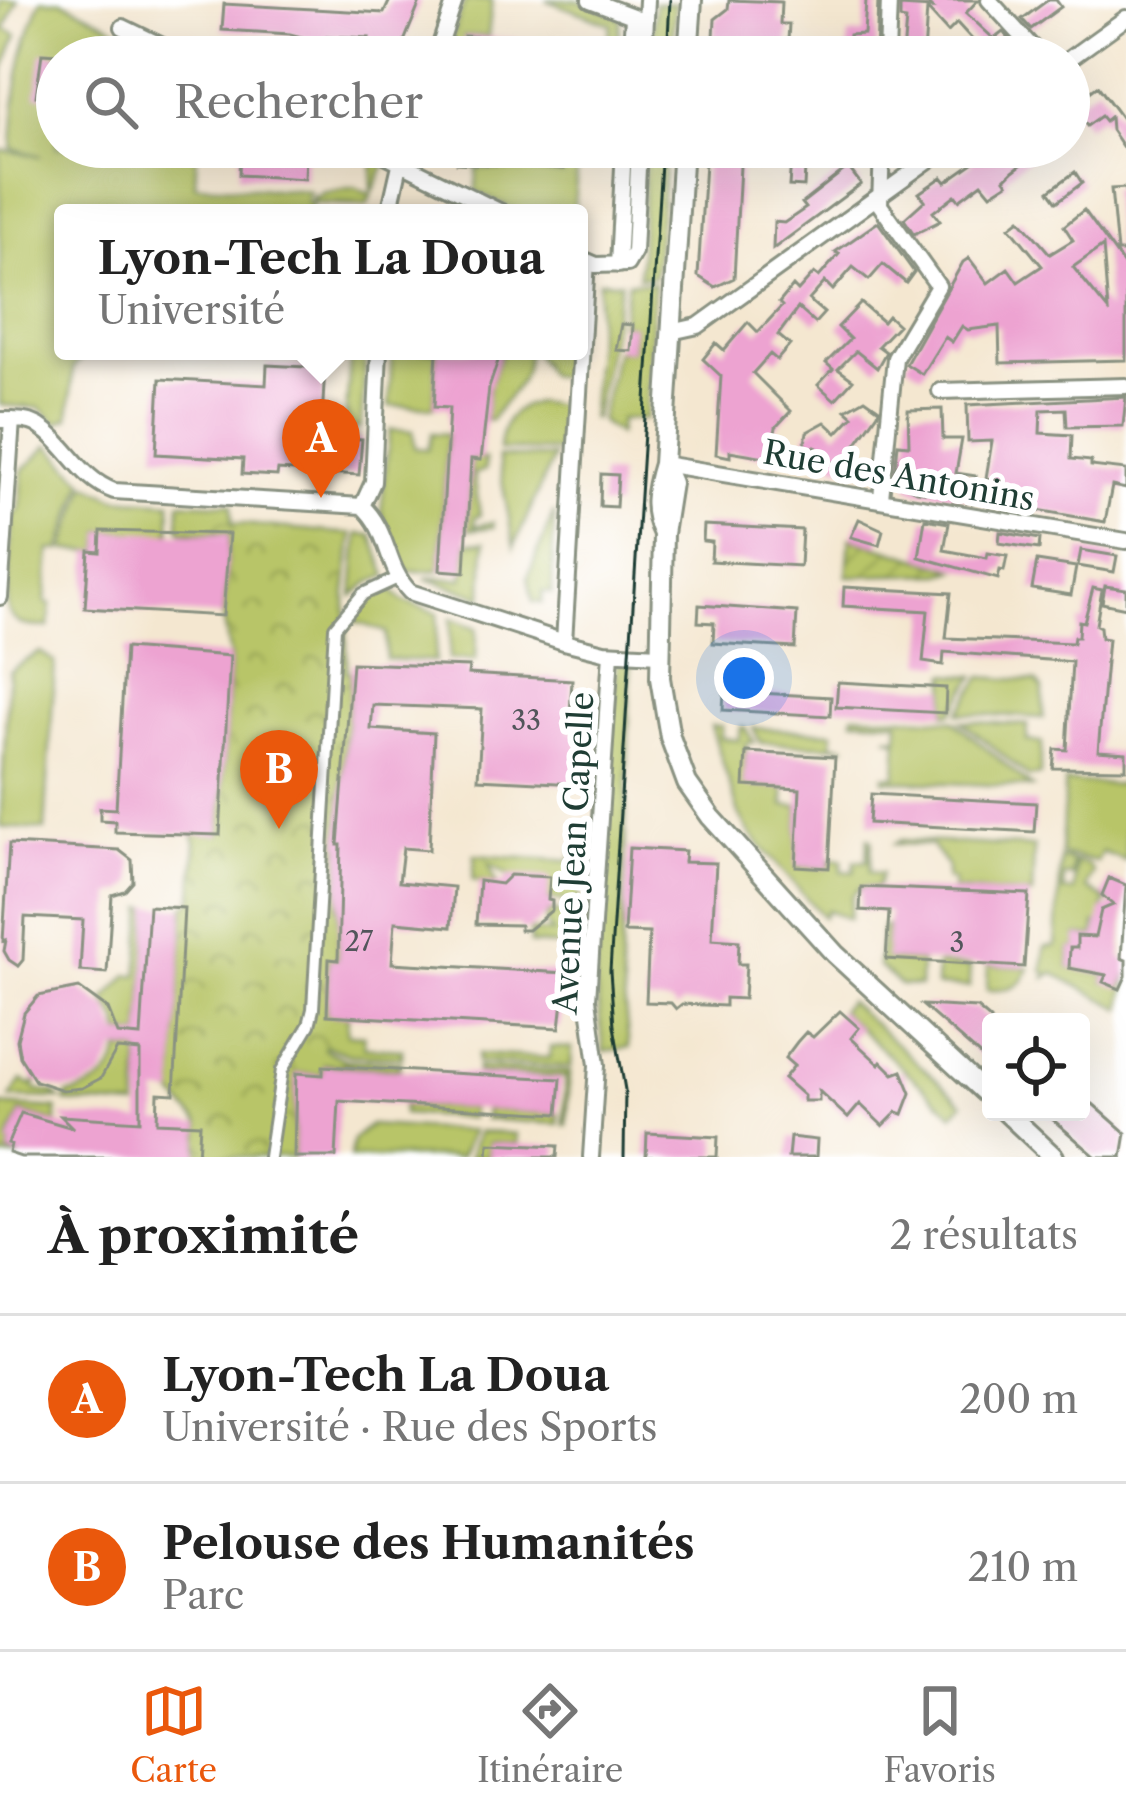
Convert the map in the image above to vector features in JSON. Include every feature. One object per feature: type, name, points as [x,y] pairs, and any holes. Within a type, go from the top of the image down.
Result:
[{"type":"street","points":[[443,36],[455,0]]},
{"type":"street","points":[[590,0],[640,20]]},
{"type":"street","points":[[636,36],[647,0]]},
{"type":"street","points":[[689,36],[692,0]]},
{"type":"street","points":[[888,36],[890,0]]},
{"type":"street","points":[[989,0],[1022,36]]},
{"type":"street","points":[[1090,44],[1126,19]]},
{"type":"street","points":[[640,20],[642,36]]},
{"type":"street","points":[[123,27],[142,36]]},
{"type":"street","points":[[391,204],[398,168]]},
{"type":"street","points":[[425,168],[487,204]]},
{"type":"street","points":[[623,168],[618,265],[627,264],[634,252],[638,168]]},
{"type":"street","points":[[681,168],[664,464],[671,483],[663,534],[658,655],[670,736],[696,799],[835,954],[982,1090]]},
{"type":"street","points":[[881,168],[883,208],[938,286],[895,358],[881,498]]},
{"type":"street","points":[[671,332],[698,326],[918,168]]},
{"type":"street","name":"Avenue Jean Capelle","points":[[588,258],[618,265]]},
{"type":"street","points":[[362,506],[373,482],[379,360]]},
{"type":"street","name":"Avenue Jean Capelle","points":[[578,360],[564,642],[610,652],[588,999],[597,1066],[591,1157]]},
{"type":"street","points":[[940,391],[1126,386]]},
{"type":"street","points":[[0,597],[6,420],[41,427],[92,480],[114,491],[362,506],[378,520],[398,578],[416,595],[564,642]]},
{"type":"street","name":"Rue des Antonins","points":[[664,464],[1126,541]]},
{"type":"street","points":[[269,1157],[282,1070],[309,1025],[313,1009],[335,627],[363,594],[398,578]]},
{"type":"street","points":[[610,652],[658,655]]},
{"type":"street","points":[[1016,1121],[1054,1157]]},
{"type":"green space","points":[[0,0],[18,0],[5,29],[17,35],[4,68],[0,136]]},
{"type":"green space","points":[[41,0],[61,0],[132,36],[36,36],[36,155],[12,148],[19,72]]},
{"type":"green space","points":[[465,0],[492,0],[488,36],[452,36]]},
{"type":"green space","points":[[546,0],[577,0],[621,18],[619,36],[609,36],[611,24]]},
{"type":"green space","points":[[655,3],[675,4],[673,36],[653,36]]},
{"type":"green space","points":[[0,150],[36,155],[36,168],[196,168],[195,185],[308,191],[307,203],[311,204],[54,204],[54,360],[80,360],[73,368],[69,418],[57,423],[40,408],[0,405]]},
{"type":"green space","points":[[373,168],[383,168],[367,204],[312,203],[313,196],[355,187],[371,195]]},
{"type":"green space","points":[[477,168],[563,174],[563,168],[577,168],[575,204],[503,204],[476,191]]},
{"type":"green space","points":[[645,168],[665,168],[654,277],[639,277]]},
{"type":"green space","points":[[599,281],[621,282],[594,419],[591,418]]},
{"type":"green space","points":[[628,282],[654,283],[646,419],[620,419],[618,434],[600,421],[616,350],[631,350],[633,326],[621,324]]},
{"type":"green space","points":[[350,360],[365,360],[361,428],[345,428]]},
{"type":"green space","points":[[392,360],[437,360],[434,407],[389,406]]},
{"type":"green space","points":[[499,360],[527,360],[520,380],[491,420],[485,419]]},
{"type":"green space","points":[[539,360],[563,360],[562,378],[548,375]]},
{"type":"green space","points":[[534,403],[560,405],[558,451],[499,450],[508,419]]},
{"type":"green space","points":[[390,430],[413,431],[415,448],[428,449],[432,433],[447,434],[440,570],[403,572],[381,511]]},
{"type":"green space","points":[[49,445],[84,481],[60,550],[50,550],[49,627],[29,626],[17,622],[7,606],[13,516],[20,509],[23,470]]},
{"type":"green space","points":[[498,457],[553,457],[514,547]]},
{"type":"green space","points":[[471,459],[485,459],[485,470],[474,474],[480,515],[474,526],[493,522],[494,527],[467,530]]},
{"type":"green space","points":[[87,484],[116,498],[171,502],[170,535],[102,531],[100,552],[64,550]]},
{"type":"green space","points":[[180,502],[232,504],[232,523],[352,534],[346,595],[347,672],[351,673],[338,844],[338,960],[329,960],[327,1014],[348,1016],[347,1034],[364,1035],[364,1047],[402,1049],[402,1057],[349,1055],[326,1046],[324,1049],[346,1060],[400,1062],[400,1069],[324,1064],[323,1075],[296,1073],[294,1157],[198,1157],[200,1124],[173,1094],[184,908],[193,898],[196,844],[192,833],[220,834],[230,656],[223,616],[229,534],[183,531]]},
{"type":"green space","points":[[554,512],[552,593],[543,592],[542,603],[533,602],[528,577]]},
{"type":"green space","points":[[358,534],[372,535],[387,576],[353,596]]},
{"type":"green space","points":[[850,538],[956,570],[847,576]]},
{"type":"green space","points":[[485,542],[483,597],[425,578],[463,579],[467,543]]},
{"type":"green space","points":[[382,588],[438,613],[435,661],[386,659],[386,632],[350,620]]},
{"type":"green space","points":[[451,618],[477,628],[476,660],[449,659]]},
{"type":"green space","points":[[40,652],[55,662],[45,830],[0,827],[9,671]]},
{"type":"green space","points":[[617,661],[631,662],[621,967],[629,1047],[604,1052],[595,979]]},
{"type":"green space","points":[[947,674],[975,676],[951,713],[945,713]]},
{"type":"green space","points":[[982,677],[1036,681],[1043,689],[1043,718],[958,713]]},
{"type":"green space","points":[[854,714],[953,720],[1032,787],[884,780],[884,776],[896,776],[898,740],[887,737],[898,737],[899,721],[853,719]]},
{"type":"green space","points":[[961,721],[1028,725],[1027,741],[1042,743],[1040,775],[1029,777]]},
{"type":"green space","points":[[711,726],[722,726],[721,738],[739,740],[741,727],[745,728],[754,742],[746,743],[745,785],[784,788],[784,805],[799,806],[797,866],[828,868],[831,859],[842,860],[842,871],[854,872],[855,861],[867,861],[868,838],[872,840],[870,872],[882,873],[877,887],[861,887],[852,896],[849,919],[827,910],[823,917],[748,831]]},
{"type":"green space","points":[[753,728],[833,732],[832,744],[847,746],[761,743]]},
{"type":"green space","points":[[1065,782],[1126,785],[1126,861],[1102,852],[1097,862],[1061,854]]},
{"type":"green space","points":[[901,840],[1034,847],[1032,895],[953,890],[947,866],[931,845],[895,844]]},
{"type":"green space","points":[[573,849],[582,850],[579,902],[548,900],[489,863],[497,885],[473,880],[475,855],[571,861]]},
{"type":"green space","points":[[1061,858],[1073,861],[1072,876],[1064,876],[1063,891],[1074,891],[1076,862],[1093,872],[1086,888],[1109,902],[1105,902],[1100,924],[1095,924],[1095,936],[1077,936],[1069,967],[1106,975],[1104,982],[1126,976],[1122,1009],[1053,973],[1044,979],[1048,974],[1043,971],[1045,947],[1056,946]]},
{"type":"green space","points":[[144,908],[149,908],[141,1036],[121,1034],[105,1000],[128,975],[138,975]]},
{"type":"green space","points":[[547,912],[580,912],[578,947],[530,944],[531,931],[552,933],[546,924]]},
{"type":"green space","points":[[883,926],[888,926],[887,959],[921,961],[920,986],[900,985],[878,966]]},
{"type":"green space","points":[[937,965],[970,967],[969,987],[936,986]]},
{"type":"green space","points":[[988,965],[1029,968],[1013,988],[987,990]]},
{"type":"green space","points":[[848,1001],[963,1103],[953,1114],[840,1011]]},
{"type":"green space","points":[[551,1047],[572,1048],[571,1067],[477,1062],[478,1054],[550,1058]]},
{"type":"green space","points":[[120,1050],[140,1051],[137,1107],[66,1102],[67,1095],[86,1090],[108,1075]]},
{"type":"green space","points":[[477,1067],[570,1072],[567,1125],[566,1077],[477,1073]]},
{"type":"green space","points":[[22,1080],[31,1086],[36,1082],[35,1090],[60,1099],[10,1098]]},
{"type":"green space","points":[[0,1105],[57,1109],[56,1130],[46,1136],[50,1121],[21,1112],[8,1142],[9,1153],[21,1157],[0,1157]]},
{"type":"green space","points":[[403,1105],[471,1108],[470,1118],[403,1114]]},
{"type":"green space","points":[[486,1109],[558,1114],[558,1124],[485,1119]]},
{"type":"green space","points":[[370,1125],[472,1131],[460,1157],[350,1157],[353,1139]]},
{"type":"green space","points":[[478,1132],[516,1134],[517,1144],[489,1143],[488,1157],[469,1157]]},
{"type":"building","points":[[390,0],[421,0],[406,36],[222,30],[224,4],[384,13]]},
{"type":"building","points":[[729,0],[781,2],[780,24],[789,24],[788,36],[714,36],[715,19],[728,9]]},
{"type":"building","points":[[866,0],[878,1],[877,36],[849,36],[864,34]]},
{"type":"building","points":[[924,0],[978,0],[966,13],[991,36],[969,36],[957,23],[948,32],[927,9],[925,36],[905,36],[906,20],[900,19],[900,6],[932,8]]},
{"type":"building","points":[[1048,0],[1056,0],[1061,7],[1031,29],[1022,19]]},
{"type":"building","points":[[1098,86],[1126,124],[1126,152],[1111,130],[1110,117],[1105,121],[1101,116],[1090,124],[1090,92]]},
{"type":"building","points":[[239,168],[305,168],[305,179],[239,175]]},
{"type":"building","points":[[705,168],[740,168],[734,278],[715,287],[698,276]]},
{"type":"building","points":[[790,168],[805,168],[804,187],[789,186]]},
{"type":"building","points":[[847,168],[861,184],[773,249],[774,222],[784,223],[806,208],[802,203]]},
{"type":"building","points":[[966,168],[1017,168],[1005,179],[1008,183],[991,194],[982,183],[959,200],[955,195],[933,212],[940,221],[914,234],[904,219],[925,200],[919,193],[942,177],[946,182]]},
{"type":"building","points":[[1075,172],[1082,183],[1057,202],[1049,191]]},
{"type":"building","points":[[1126,188],[1126,252],[1117,252],[1111,189]]},
{"type":"building","points":[[1084,210],[1126,268],[1126,360],[1000,363],[999,326],[968,330],[962,326],[952,342],[945,337],[922,374],[906,364],[963,262],[969,258],[988,283],[1008,268],[1018,282],[1042,266],[1010,227],[1020,219],[1050,254],[1073,240],[1064,226]],"holes":[[[1103,246],[1108,310],[1073,267]]]},
{"type":"building","points":[[878,222],[914,272],[906,283],[883,264],[869,280],[853,267],[833,290],[825,282],[809,300],[824,313],[815,323],[798,308],[778,335],[790,345],[777,360],[770,354],[753,373],[791,411],[776,427],[771,458],[730,451],[730,457],[716,454],[721,376],[703,359],[716,343],[724,350],[748,322],[758,332],[793,286],[798,291],[814,273],[819,277],[839,254],[835,252]]},
{"type":"building","points":[[861,303],[883,322],[888,316],[898,325],[878,346],[886,352],[877,368],[856,351],[838,369],[853,380],[835,400],[818,385],[833,369],[826,363],[850,339],[838,327]]},
{"type":"building","points":[[621,324],[633,325],[631,351],[616,350]]},
{"type":"building","points":[[437,360],[498,360],[489,388],[481,460],[471,459],[465,572],[440,570],[449,408],[434,407]]},
{"type":"building","points":[[267,365],[325,368],[321,437],[362,439],[359,475],[278,470],[277,476],[242,474],[243,459],[156,454],[160,379],[266,385]]},
{"type":"building","points":[[1126,397],[1123,426],[1067,427],[1066,409],[1041,410],[1040,433],[1072,435],[1071,459],[1126,470],[1126,489],[1112,486],[1105,522],[999,503],[1003,481],[986,478],[992,441],[968,442],[967,405]]},
{"type":"building","points":[[865,399],[878,413],[839,468],[815,446],[802,459],[807,432],[825,422],[837,433],[853,416],[846,410]]},
{"type":"building","points":[[942,409],[943,439],[962,439],[956,473],[976,476],[972,498],[916,491],[908,487],[909,472],[895,472],[898,444],[909,445],[908,410]]},
{"type":"building","points":[[601,474],[618,475],[616,507],[600,506]]},
{"type":"building","points":[[859,519],[883,530],[879,545],[851,537]]},
{"type":"building","points":[[925,519],[949,523],[944,550],[987,558],[988,553],[1007,556],[1004,571],[1000,570],[998,579],[919,557]]},
{"type":"building","points":[[704,525],[802,530],[800,566],[711,561],[712,542],[703,541]]},
{"type":"building","points":[[101,531],[229,534],[223,616],[85,608],[89,551],[100,552]]},
{"type":"building","points":[[1000,532],[1040,539],[1039,549],[999,543]]},
{"type":"building","points":[[1081,550],[1117,556],[1114,572],[1078,566]]},
{"type":"building","points":[[1037,561],[1076,567],[1071,595],[1032,589]]},
{"type":"building","points":[[1105,586],[1126,589],[1126,608],[1102,603]]},
{"type":"building","points":[[844,587],[951,593],[946,638],[1073,643],[1093,588],[1102,590],[1096,625],[1101,638],[1108,639],[1098,751],[1126,753],[1126,769],[1053,768],[1055,749],[1067,750],[1072,662],[944,652],[943,665],[923,662],[928,611],[843,606]]},
{"type":"building","points":[[699,605],[797,612],[795,648],[713,643],[714,623],[698,622]]},
{"type":"building","points":[[125,648],[230,656],[220,835],[115,832],[115,821],[100,820],[100,808],[116,809]]},
{"type":"building","points":[[352,663],[469,667],[468,674],[572,680],[569,730],[579,731],[576,784],[478,779],[482,709],[373,705],[371,729],[434,733],[429,850],[403,848],[399,882],[454,887],[451,927],[395,922],[392,963],[566,973],[560,1028],[327,1015],[329,959],[338,960],[338,845]]},
{"type":"building","points":[[838,682],[946,688],[945,713],[836,707]]},
{"type":"building","points":[[724,691],[831,697],[830,716],[723,710]]},
{"type":"building","points":[[746,752],[835,757],[829,868],[796,866],[800,789],[744,786]]},
{"type":"building","points":[[871,794],[1036,803],[1034,832],[869,823]]},
{"type":"building","points":[[9,844],[119,850],[132,860],[133,882],[112,895],[107,973],[80,971],[83,920],[25,917],[23,960],[18,966],[9,960],[3,941]]},
{"type":"building","points":[[629,848],[685,851],[684,862],[716,863],[712,939],[739,941],[738,964],[746,964],[744,999],[725,998],[725,1006],[682,1004],[676,1009],[671,1003],[646,1002],[649,933],[624,932]]},
{"type":"building","points":[[510,875],[550,877],[552,910],[528,930],[520,930],[520,925],[476,924],[479,881],[501,884]]},
{"type":"building","points":[[1109,878],[1126,885],[1121,958],[1126,960],[1126,976],[1120,989],[1103,982],[1106,975],[1069,968],[1070,948],[1077,948],[1077,936],[1095,937],[1101,910],[1113,905],[1102,895]]},
{"type":"building","points":[[861,887],[1029,894],[1024,967],[886,959],[889,912],[860,910]]},
{"type":"building","points":[[149,906],[184,908],[174,1094],[158,1093],[157,1122],[200,1124],[198,1157],[21,1157],[9,1153],[8,1143],[21,1113],[73,1128],[61,1116],[140,1121],[140,1051],[117,1049],[101,1078],[82,1088],[63,1090],[35,1081],[20,1057],[17,1040],[24,1013],[38,996],[79,988],[108,1009],[118,1034],[141,1036]]},
{"type":"building","points":[[922,1005],[977,1008],[983,1013],[982,1057]]},
{"type":"building","points":[[840,1011],[859,1028],[851,1038],[894,1074],[902,1071],[911,1093],[903,1114],[897,1112],[883,1126],[860,1104],[848,1118],[819,1091],[819,1101],[804,1101],[784,1078],[794,1066],[785,1058],[797,1042],[806,1032],[813,1037]]},
{"type":"building","points":[[323,1066],[561,1079],[558,1114],[339,1101],[336,1157],[294,1157],[296,1073],[323,1075]]},
{"type":"building","points":[[1090,1105],[1126,1133],[1122,1157],[1096,1157],[1054,1121],[1090,1121]]},
{"type":"building","points":[[647,1133],[718,1137],[717,1157],[646,1157]]},
{"type":"building","points":[[790,1137],[817,1140],[816,1157],[788,1157]]},
{"type":"building","points":[[489,1143],[558,1146],[557,1157],[488,1157]]},
{"type":"tram line","points":[[668,36],[670,0]]},
{"type":"tram line","points":[[624,1157],[625,1090],[610,971],[661,168]]},
{"type":"place","name":"Lyon-Tech La Doua","points":[[321,498]]},
{"type":"place","name":"Pelouse des Humanités","points":[[279,829]]}]
